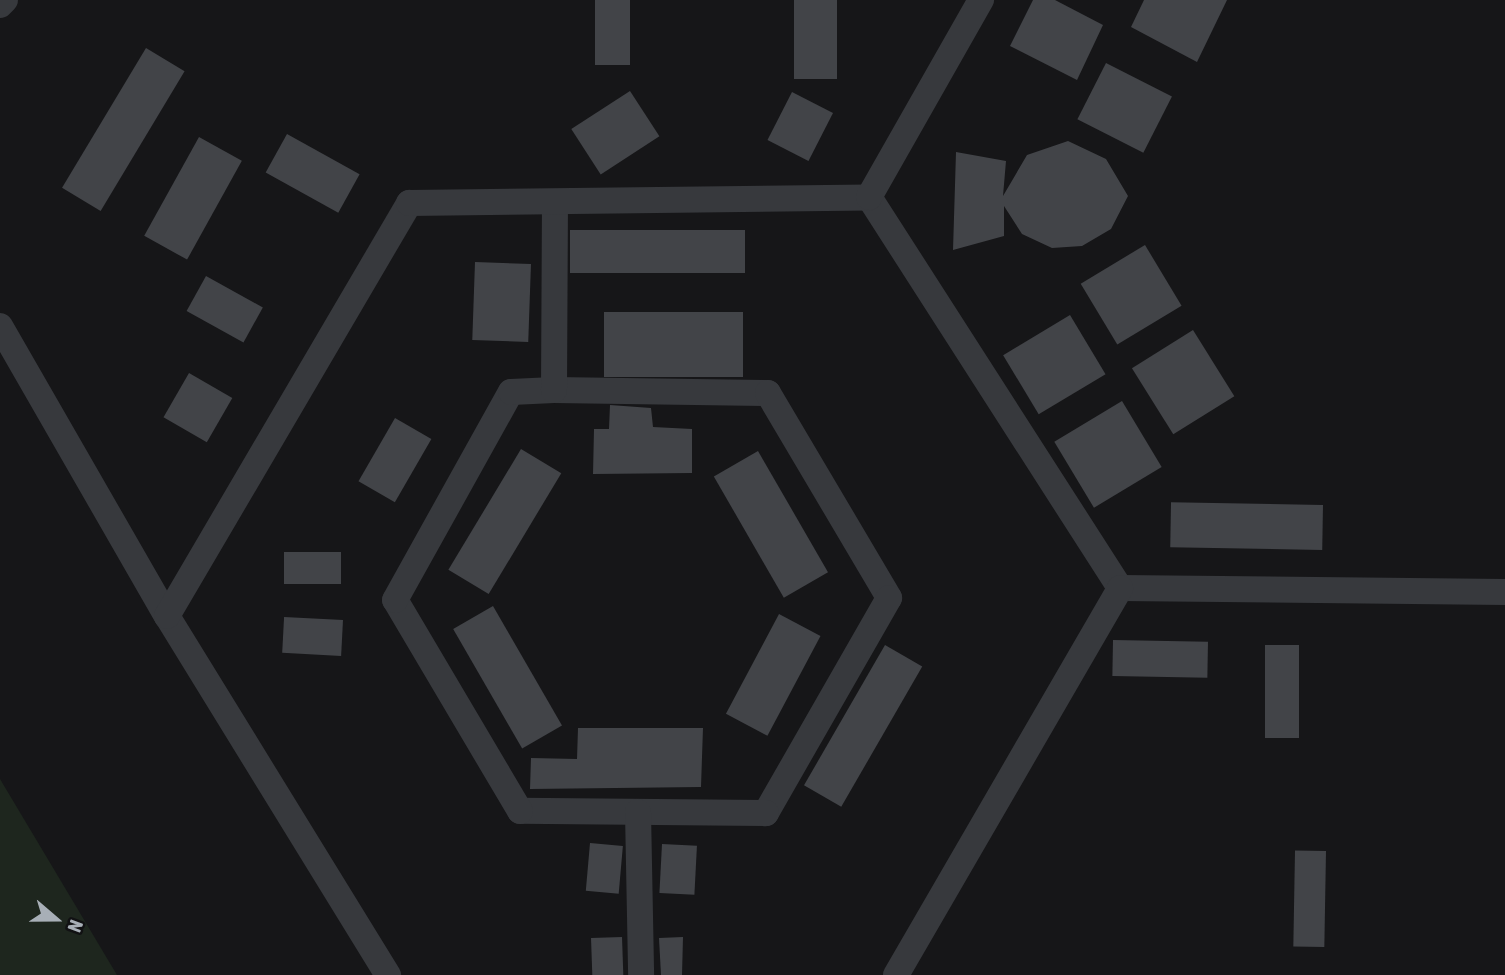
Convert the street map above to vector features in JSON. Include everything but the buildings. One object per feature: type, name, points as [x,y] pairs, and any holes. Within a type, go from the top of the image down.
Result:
[{"type":"street","points":[[0,5],[5,0]]},
{"type":"street","points":[[869,197],[981,0]]},
{"type":"street","points":[[167,616],[409,203],[869,197]]},
{"type":"street","points":[[869,197],[1121,588]]},
{"type":"street","points":[[554,390],[555,202]]},
{"type":"street","points":[[0,326],[167,616],[388,975]]},
{"type":"street","points":[[554,390],[768,393],[890,598],[766,813],[638,812],[520,811],[395,600],[511,392],[554,390]]},
{"type":"street","points":[[1121,588],[1505,592]]},
{"type":"street","points":[[896,975],[1121,588]]},
{"type":"street","points":[[638,812],[641,975]]},
{"type":"shaded area","points":[[0,779],[117,975],[0,975]]}]
